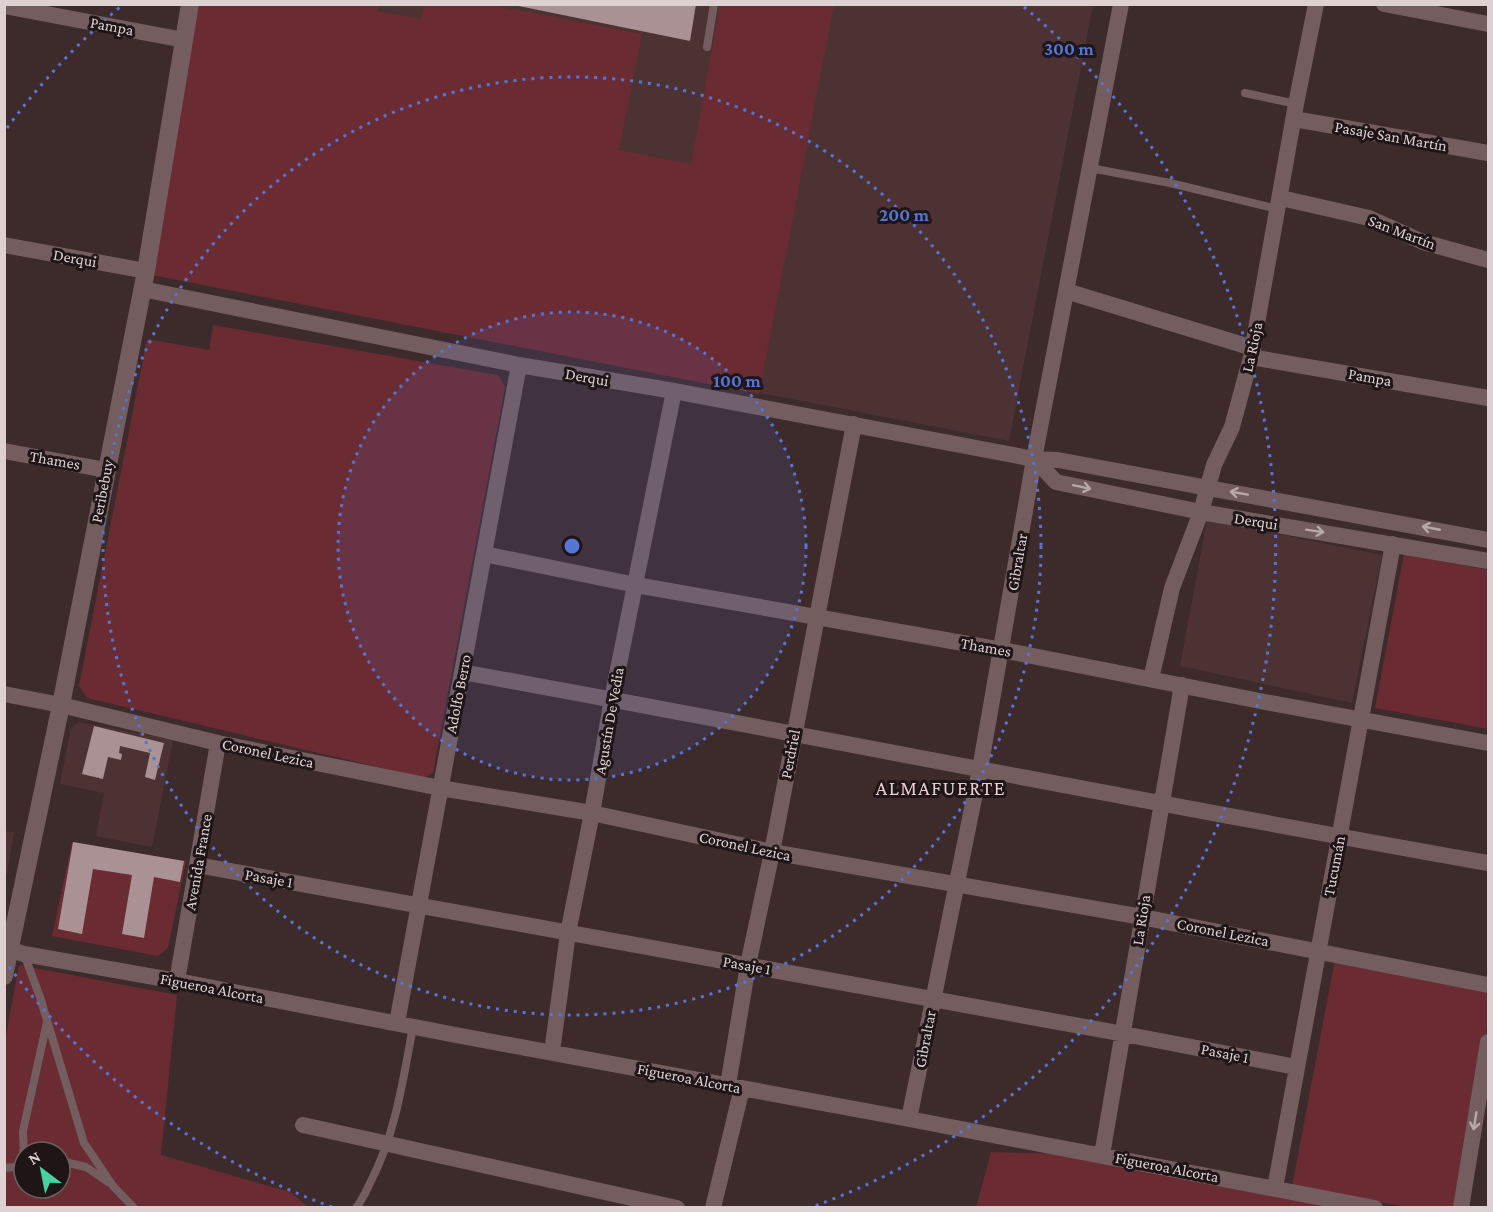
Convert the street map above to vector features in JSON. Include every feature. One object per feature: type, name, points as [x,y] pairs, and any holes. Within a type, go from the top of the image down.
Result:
[{"type":"street","name":"Peribebuy","points":[[4,976],[13,950],[146,271],[190,4]]},
{"type":"street","name":"Gibraltar","points":[[909,1119],[980,770],[1034,459],[1121,4]]},
{"type":"street","name":"La Rioja","points":[[1151,679],[1172,588],[1201,512],[1214,465],[1232,427],[1252,352],[1316,4]]},
{"type":"street","points":[[1384,4],[1488,24]]},
{"type":"street","name":"Pampa","points":[[4,6],[184,40]]},
{"type":"street","name":"Pasaje San Martín","points":[[1295,111],[1488,153]]},
{"type":"street","name":"San Martín","points":[[1279,203],[1369,218],[1423,242],[1488,260]]},
{"type":"street","name":"Derqui","points":[[4,245],[146,271]]},
{"type":"street","name":"Derqui","points":[[142,290],[519,365],[674,391],[1034,459],[1058,460],[1488,540]]},
{"type":"street","name":"Pampa","points":[[1066,291],[1252,352],[1488,398]]},
{"type":"street","name":"Adolfo Berro","points":[[397,1023],[519,365]]},
{"type":"street","name":"Agustín De Vedia","points":[[552,1052],[568,933],[674,391]]},
{"type":"street","name":"Perdriel","points":[[713,1208],[735,1086],[748,965],[772,852],[854,424]]},
{"type":"street","name":"Thames","points":[[4,451],[106,470]]},
{"type":"street","name":"Derqui","points":[[1034,459],[1056,482],[1201,512],[1488,561]]},
{"type":"street","name":"Tucumán","points":[[1275,1188],[1317,950],[1394,544]]},
{"type":"street","name":"Thames","points":[[484,554],[636,585],[1002,650],[1488,743]]},
{"type":"street","points":[[462,672],[794,732],[1161,804],[1488,863]]},
{"type":"street","name":"La Rioja","points":[[1102,1155],[1182,685]]},
{"type":"street","name":"Coronel Lezica","points":[[4,694],[218,743],[440,788],[592,813],[772,852],[1142,917],[1488,985]]},
{"type":"street","name":"Avenida France","points":[[177,981],[218,743]]},
{"type":"street","name":"Pasaje 1","points":[[197,866],[1296,1067]]},
{"type":"street","name":"Figueroa Alcorta","points":[[13,950],[1375,1208]]},
{"type":"street","points":[[1461,1208],[1488,1042]]},
{"type":"street","points":[[303,1125],[677,1208]]},
{"type":"lane","points":[[707,47],[714,4]]},
{"type":"lane","points":[[1245,93],[1295,111]]},
{"type":"lane","points":[[1090,168],[1279,203]]},
{"type":"lane","points":[[13,950],[40,997],[84,1143],[113,1186],[134,1208]]},
{"type":"lane","points":[[23,1140],[23,1131],[47,1022]]},
{"type":"lane","points":[[356,1208],[392,1132],[413,1027]]},
{"type":"lane","points":[[72,1164],[86,1167],[113,1186]]},
{"type":"shaded area","points":[[199,5],[1093,5],[1009,441],[152,275]]},
{"type":"shaded area","points":[[199,5],[378,5],[377,11],[421,19],[424,5],[491,5],[642,34],[619,150],[691,164],[720,5],[834,5],[759,394],[152,275]]},
{"type":"shaded area","points":[[213,325],[498,375],[505,387],[433,773],[424,778],[87,698],[79,686],[147,339],[209,350]]},
{"type":"shaded area","points":[[1207,520],[1382,555],[1352,703],[1180,666]]},
{"type":"shaded area","points":[[1404,554],[1488,570],[1488,729],[1375,708]]},
{"type":"shaded area","points":[[79,722],[173,740],[152,847],[96,836],[104,793],[60,784],[71,728]]},
{"type":"shaded area","points":[[4,831],[14,832],[7,874],[4,874]]},
{"type":"shaded area","points":[[72,843],[186,861],[168,948],[158,956],[52,936]]},
{"type":"shaded area","points":[[1335,959],[1488,987],[1488,1023],[1454,1207],[1407,1207],[1292,1187]]},
{"type":"shaded area","points":[[19,965],[177,995],[161,1155],[290,1192],[308,1207],[5,1208],[5,1041]]},
{"type":"shaded area","points":[[991,1152],[1102,1155],[1376,1208],[976,1208]]},
{"type":"building","points":[[509,4],[696,4],[690,41]]},
{"type":"building","points":[[94,726],[164,743],[155,780],[145,777],[150,753],[120,746],[121,760],[108,757],[103,779],[82,774]]},
{"type":"building","points":[[73,842],[184,861],[180,882],[154,877],[144,938],[122,934],[132,875],[93,869],[82,934],[58,929]]},
{"type":"district","name":"ALMAFUERTE","points":[[941,788]]}]
